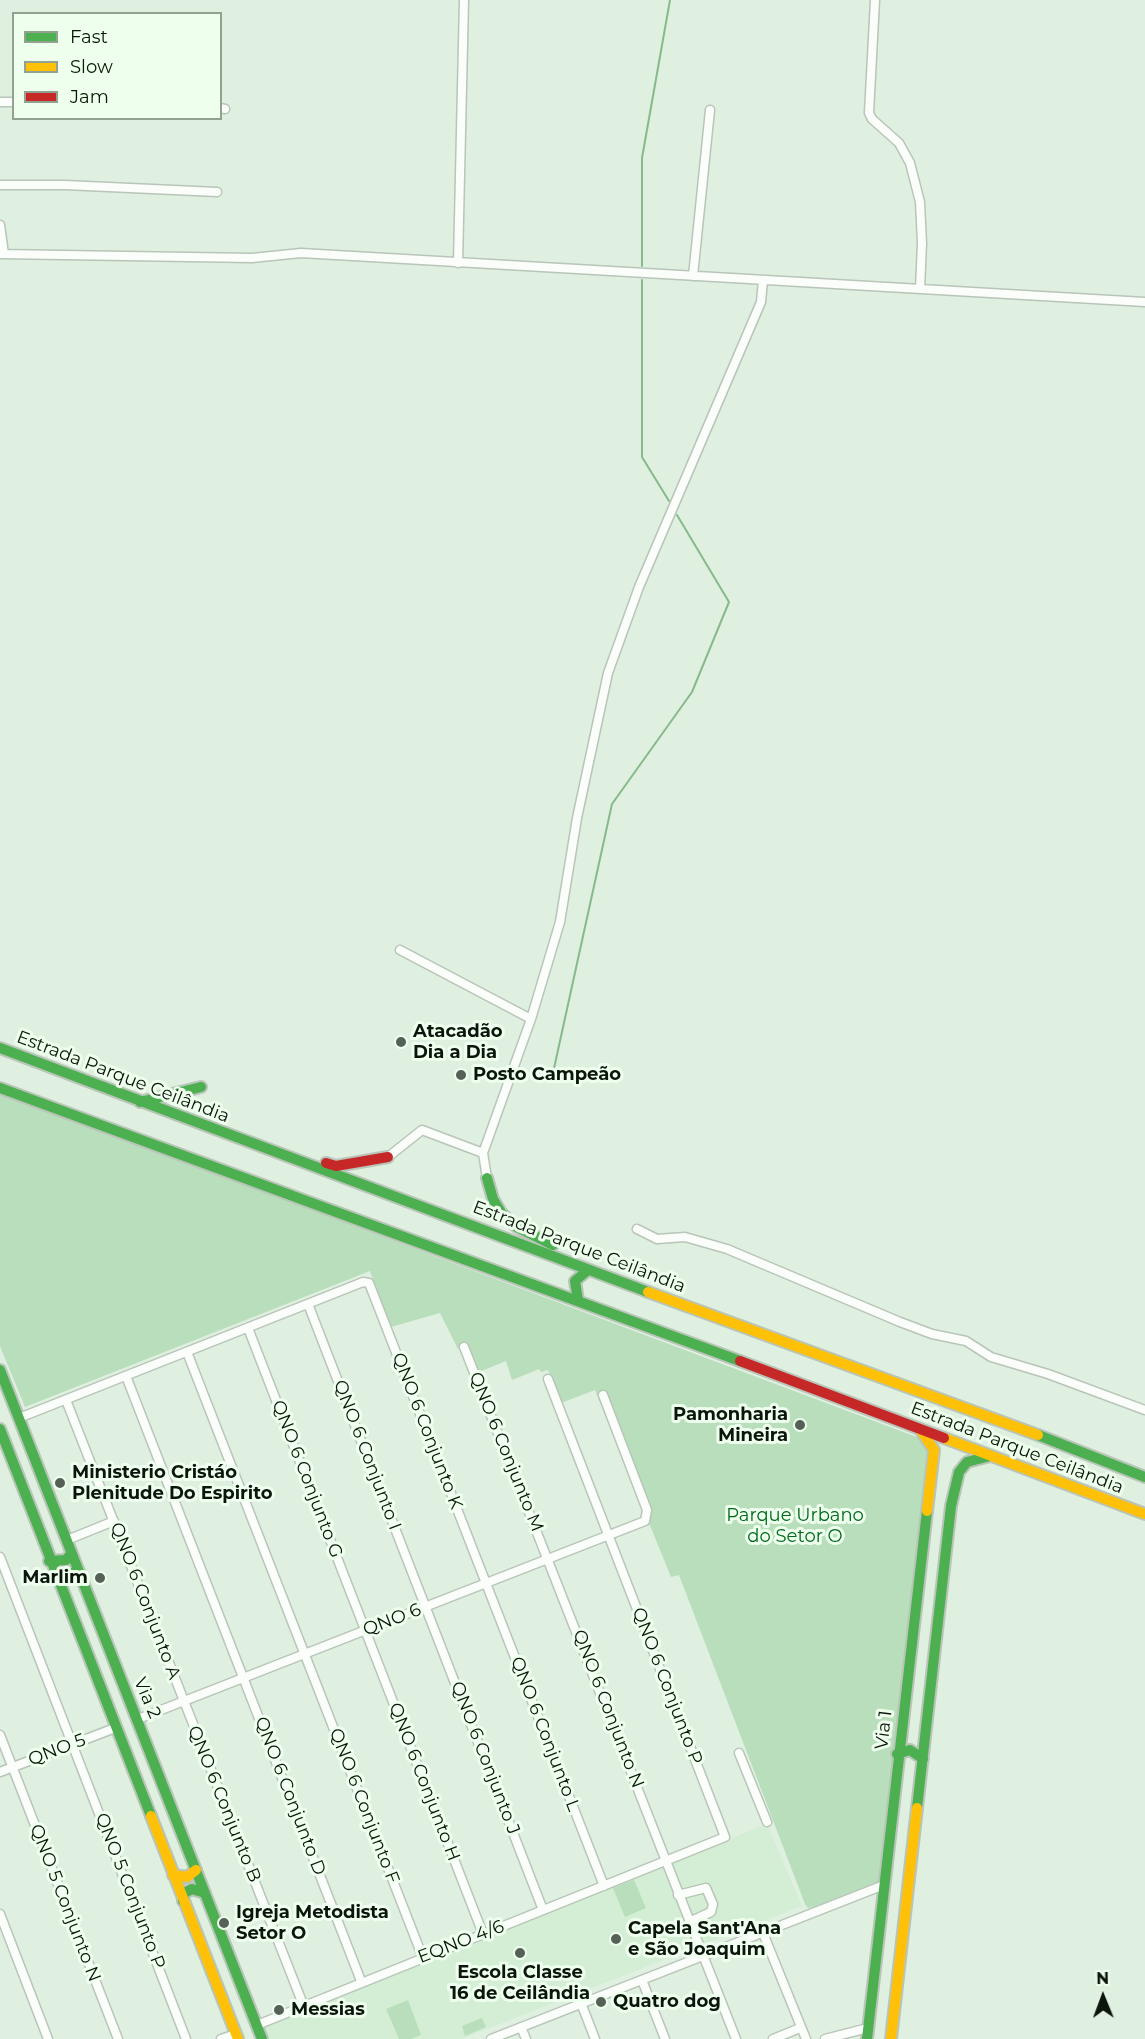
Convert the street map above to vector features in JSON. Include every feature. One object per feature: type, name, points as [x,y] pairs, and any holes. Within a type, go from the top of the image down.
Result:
[{"type":"main road","name":"Estrada Parque Ceilândia","points":[[0,1048],[139,1102],[454,1217],[643,1291],[849,1364],[1145,1477]]},
{"type":"main road","points":[[139,1102],[201,1087]]},
{"type":"main road","name":"Estrada Parque Ceilândia","points":[[0,1088],[578,1300],[1145,1514]]},
{"type":"main road","points":[[281,1153],[336,1166],[370,1162],[388,1157]]},
{"type":"main road","points":[[487,1178],[493,1199],[502,1214],[517,1227],[536,1239],[620,1274],[643,1291]]},
{"type":"main road","points":[[578,1300],[575,1281],[577,1276],[588,1270]]},
{"type":"main road","name":"Via 2","points":[[0,1370],[262,2039]]},
{"type":"main road","points":[[0,1428],[115,1728],[237,2036]]},
{"type":"main road","name":"Via 1","points":[[867,2034],[897,1754],[934,1450],[920,1430]]},
{"type":"main road","points":[[891,2039],[955,1484],[959,1472],[967,1462],[990,1456]]},
{"type":"main road","points":[[50,1561],[66,1560],[71,1554]]},
{"type":"main road","points":[[58,1580],[66,1573],[78,1573]]},
{"type":"main road","points":[[897,1754],[910,1750],[923,1759]]},
{"type":"main road","points":[[173,1875],[187,1877],[196,1870]]},
{"type":"main road","points":[[183,1900],[184,1893],[192,1889],[205,1893]]},
{"type":"main road","points":[[885,2039],[893,2024]]},
{"type":"street","points":[[458,263],[464,0]]},
{"type":"street","points":[[875,0],[869,113],[872,120],[899,143],[910,163],[920,202],[922,243],[920,289]]},
{"type":"street","points":[[693,276],[710,110]]},
{"type":"street","points":[[0,185],[65,184],[217,192]]},
{"type":"street","points":[[0,225],[2,254],[252,258],[301,253],[1145,302]]},
{"type":"street","points":[[487,1178],[483,1153],[531,1019],[560,922],[577,818],[608,673],[639,587],[761,302],[763,280]]},
{"type":"street","points":[[400,950],[531,1019]]},
{"type":"street","points":[[388,1157],[422,1130],[483,1153]]},
{"type":"street","points":[[637,1229],[657,1239],[685,1237],[727,1249],[900,1322],[932,1334],[966,1341],[991,1357],[1059,1378],[1145,1410]]},
{"type":"street","name":"QNO 6 Conjunto K","points":[[308,1304],[367,1282],[371,1286],[486,1582]]},
{"type":"street","points":[[19,1418],[308,1304]]},
{"type":"street","name":"QNO 6 Conjunto I","points":[[308,1304],[427,1606]]},
{"type":"street","name":"QNO 6 Conjunto G","points":[[248,1328],[366,1630]]},
{"type":"street","name":"QNO 6 Conjunto M","points":[[464,1347],[549,1558]]},
{"type":"street","name":"QNO 6 Conjunto F","points":[[187,1352],[423,1958]]},
{"type":"street","name":"QNO 6 Conjunto D","points":[[126,1376],[362,1981]]},
{"type":"street","name":"QNO 6 Conjunto P","points":[[548,1379],[725,1837]]},
{"type":"street","name":"QNO 6","points":[[138,1719],[645,1521],[647,1510],[603,1395]]},
{"type":"street","name":"QNO 6 Conjunto A","points":[[66,1400],[184,1701]]},
{"type":"street","points":[[67,1540],[114,1521]]},
{"type":"street","name":"QNO 5 Conjunto P","points":[[0,1557],[186,2039]]},
{"type":"street","name":"QNO 6 Conjunto N","points":[[549,1558],[667,1860]]},
{"type":"street","name":"QNO 6 Conjunto L","points":[[486,1582],[604,1886]]},
{"type":"street","name":"QNO 6 Conjunto J","points":[[427,1606],[543,1910]]},
{"type":"street","name":"QNO 6 Conjunto H","points":[[366,1630],[483,1934]]},
{"type":"street","name":"QNO 6 Conjunto B","points":[[184,1701],[304,2007]]},
{"type":"street","name":"QNO 5","points":[[0,1772],[115,1728]]},
{"type":"street","name":"QNO 5 Conjunto N","points":[[0,1735],[118,2039]]},
{"type":"street","points":[[739,1753],[767,1822]]},
{"type":"street","name":"EQNO 4/6","points":[[257,2025],[725,1837]]},
{"type":"street","points":[[667,1860],[678,1895],[736,2039]]},
{"type":"street","points":[[491,2039],[884,1885]]},
{"type":"street","points":[[678,1895],[706,1888],[713,1904],[711,1912],[689,1922]]},
{"type":"street","points":[[0,1914],[48,2039]]},
{"type":"street","points":[[763,1933],[806,2039]]},
{"type":"street","points":[[642,1980],[665,2039]]},
{"type":"street","points":[[581,2003],[596,2039]]},
{"type":"street","points":[[521,2027],[526,2039]]},
{"type":"street","points":[[773,2039],[800,2028]]},
{"type":"street","points":[[825,2039],[867,2034]]},
{"type":"street","points":[[220,2039],[237,2036]]},
{"type":"shaded area","points":[[767,1824],[802,1906],[461,2039],[266,2039],[262,2028]]},
{"type":"green space","name":"Parque Urbano do Setor O","points":[[0,1093],[922,1439],[929,1449],[881,1879],[814,1907],[808,1908],[805,1904],[679,1575],[671,1577],[595,1390],[561,1403],[548,1370],[541,1372],[539,1369],[512,1380],[506,1361],[479,1372],[467,1345],[458,1349],[440,1313],[391,1327],[370,1271],[25,1407],[0,1346]]},
{"type":"green space","points":[[634,1880],[646,1908],[625,1917],[613,1888]]},
{"type":"green space","points":[[408,2000],[421,2035],[411,2039],[399,2039],[386,2009]]},
{"type":"green space","points":[[482,2018],[486,2027],[465,2036],[462,2026]]},
{"type":"waterway","points":[[642,266],[642,158],[670,0]]},
{"type":"waterway","points":[[642,280],[642,457],[669,501]]},
{"type":"waterway","points":[[551,1082],[612,804],[692,692],[729,602],[677,515]]},
{"type":"traffic: fast","points":[[0,1048],[648,1292]]},
{"type":"traffic: fast","points":[[140,1102],[201,1087]]},
{"type":"traffic: fast","points":[[0,1088],[740,1361]]},
{"type":"traffic: fast","points":[[487,1178],[493,1199],[502,1214],[517,1227],[553,1245]]},
{"type":"traffic: fast","points":[[578,1300],[575,1281],[588,1270]]},
{"type":"traffic: fast","points":[[0,1370],[262,2039]]},
{"type":"traffic: fast","points":[[0,1429],[151,1816]]},
{"type":"traffic: fast","points":[[1038,1435],[1145,1477]]},
{"type":"traffic: fast","points":[[917,1808],[951,1506],[959,1472],[967,1462],[990,1456]]},
{"type":"traffic: fast","points":[[867,2039],[927,1511]]},
{"type":"traffic: fast","points":[[49,1561],[66,1560],[71,1554]]},
{"type":"traffic: fast","points":[[58,1580],[66,1573],[78,1573]]},
{"type":"traffic: fast","points":[[897,1754],[910,1750],[923,1759]]},
{"type":"traffic: fast","points":[[183,1901],[184,1893],[192,1889],[205,1893]]},
{"type":"traffic: slow","points":[[648,1292],[1038,1435]]},
{"type":"traffic: slow","points":[[920,1429],[934,1450],[927,1511]]},
{"type":"traffic: slow","points":[[944,1438],[1145,1514]]},
{"type":"traffic: slow","points":[[891,2039],[917,1808]]},
{"type":"traffic: slow","points":[[151,1816],[238,2039]]},
{"type":"traffic: slow","points":[[173,1875],[187,1877],[196,1870]]},
{"type":"traffic: jam","points":[[326,1163],[336,1166],[388,1157]]},
{"type":"traffic: jam","points":[[740,1361],[944,1438]]},
{"type":"place","name":"Atacadão Dia a Dia","points":[[401,1042]]},
{"type":"place","name":"Posto Campeão","points":[[461,1075]]},
{"type":"place","name":"Pamonharia Mineira","points":[[800,1425]]},
{"type":"place","name":"Ministerio Cristáo Plenitude Do Espirito","points":[[60,1483]]},
{"type":"place","name":"Marlim","points":[[100,1578]]},
{"type":"place","name":"Igreja Metodista Setor O","points":[[224,1923]]},
{"type":"place","name":"Capela Sant'Ana e São Joaquim","points":[[616,1939]]},
{"type":"place","name":"Escola Classe 16 de Ceilândia","points":[[520,1953]]},
{"type":"place","name":"Quatro dog","points":[[601,2002]]},
{"type":"place","name":"Messias","points":[[279,2010]]}]
